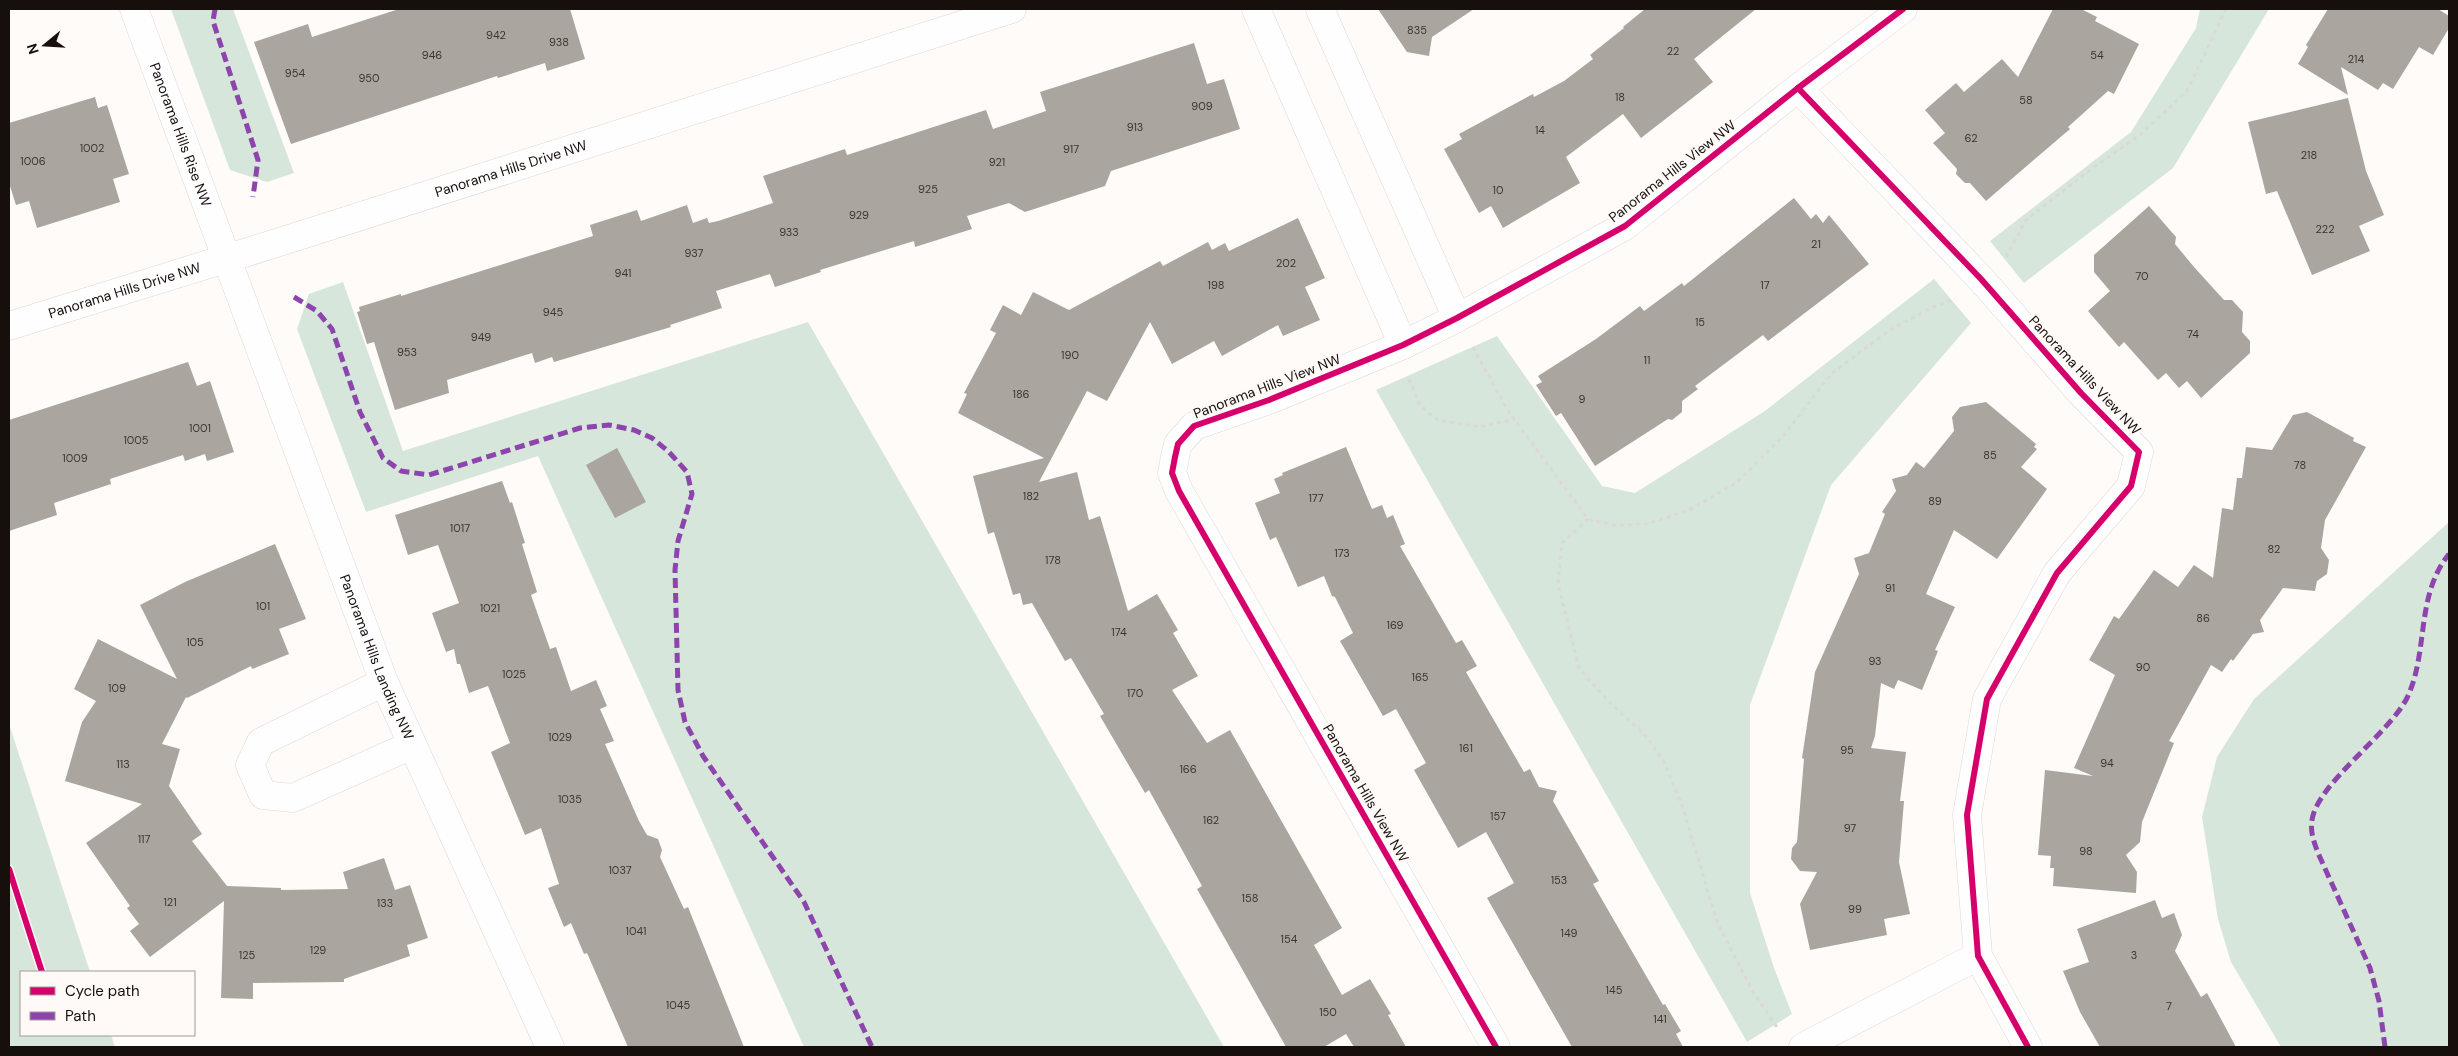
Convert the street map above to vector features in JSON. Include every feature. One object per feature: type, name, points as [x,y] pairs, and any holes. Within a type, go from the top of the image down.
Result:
[{"type":"street","name":"Panorama Hills Rise NW","points":[[134,9],[226,259]]},
{"type":"street","name":"Panorama Hills Drive NW","points":[[9,326],[226,259],[1012,9]]},
{"type":"street","points":[[1256,9],[1403,345]]},
{"type":"street","points":[[1320,9],[1457,318]]},
{"type":"street","name":"Panorama Hills View NW","points":[[1496,1047],[1179,491],[1172,473],[1178,444],[1194,426],[1269,400],[1403,345],[1457,318],[1625,226],[1798,88],[1902,9]]},
{"type":"street","name":"Panorama Hills View NW","points":[[1798,88],[1981,279],[2081,393],[2139,452],[2130,486],[2056,573],[1987,699],[1967,815],[1978,956]]},
{"type":"street","name":"Panorama Hills Landing NW","points":[[226,259],[384,682],[550,1047]]},
{"type":"street","points":[[384,682],[261,742],[250,765],[263,795],[293,798],[412,746]]},
{"type":"street","points":[[1792,1040],[1978,956],[2028,1047]]},
{"type":"path","points":[[2004,260],[2026,220],[2090,170],[2140,135],[2187,91],[2226,9]]},
{"type":"path","points":[[1457,318],[1514,419],[1588,519],[1612,524],[1648,524],[1691,509],[1736,483],[1784,435],[1831,374],[1890,330],[1933,307],[1959,297]]},
{"type":"path","points":[[1403,345],[1408,379],[1420,405],[1437,420],[1480,427],[1514,419]]},
{"type":"path","points":[[1588,519],[1562,543],[1558,584],[1578,668],[1606,699],[1644,734],[1663,760],[1683,808],[1717,922],[1753,992],[1792,1040]]},
{"type":"green space","points":[[171,9],[233,9],[294,173],[267,182],[230,170]]},
{"type":"green space","points":[[2200,9],[2269,9],[2173,168],[2024,283],[1990,241],[2131,132],[2196,28]]},
{"type":"green space","points":[[1934,279],[1971,323],[1831,485],[1750,705],[1750,893],[1774,968],[1792,1014],[1747,1042],[1376,390],[1497,336],[1602,486],[1635,493],[1765,411]]},
{"type":"green space","points":[[343,282],[403,451],[808,322],[1224,1047],[804,1047],[538,456],[366,512],[297,329],[309,294]]},
{"type":"green space","points":[[2449,522],[2449,1047],[2281,1047],[2231,962],[2218,919],[2202,817],[2217,757],[2254,699]]},
{"type":"green space","points":[[9,724],[90,971],[20,971],[20,1036],[111,1036],[115,1047],[9,1047]]},
{"type":"building","points":[[399,9],[570,9],[585,59],[547,71],[545,63],[498,78],[497,76],[291,144],[254,42],[308,24],[312,37]]},
{"type":"building","points":[[1378,9],[1474,9],[1432,37],[1429,56],[1407,52]]},
{"type":"building","points":[[1645,9],[1756,9],[1694,59],[1713,82],[1641,138],[1623,114],[1566,157],[1580,183],[1503,228],[1491,206],[1479,213],[1444,149],[1462,139],[1459,134],[1533,94],[1534,97],[1564,81],[1593,59],[1590,55]]},
{"type":"building","points":[[2053,9],[2081,9],[2097,17],[2095,21],[2139,44],[2114,94],[2108,91],[2068,127],[2070,129],[1986,201],[1970,183],[1965,183],[1956,174],[1957,169],[1933,143],[1945,133],[1925,110],[1956,83],[1964,92],[2002,59],[2018,77]]},
{"type":"building","points":[[2328,9],[2438,9],[2449,16],[2449,28],[2433,55],[2419,47],[2393,89],[2383,83],[2378,90],[2341,67],[2348,95],[2298,64],[2308,47],[2306,45]]},
{"type":"building","points":[[1194,43],[1207,84],[1224,79],[1240,129],[1111,171],[1105,186],[1025,212],[1009,203],[967,216],[972,229],[915,247],[914,241],[820,270],[821,272],[775,287],[770,274],[716,291],[722,308],[670,325],[671,327],[554,362],[552,357],[535,363],[532,353],[447,380],[449,393],[395,410],[374,342],[367,344],[357,312],[360,311],[359,307],[401,294],[401,296],[593,236],[590,225],[637,210],[641,221],[687,205],[693,223],[707,218],[709,223],[718,221],[773,203],[763,176],[845,149],[847,155],[986,110],[993,129],[1046,111],[1040,92]]},
{"type":"building","points":[[95,97],[98,108],[107,105],[129,174],[113,179],[120,202],[37,228],[29,201],[16,205],[9,183],[9,123]]},
{"type":"building","points":[[2348,98],[2366,171],[2384,215],[2359,226],[2370,251],[2312,275],[2277,191],[2266,194],[2248,122]]},
{"type":"building","points":[[1794,198],[1811,219],[1816,214],[1823,223],[1829,215],[1869,264],[1768,341],[1763,335],[1695,386],[1698,389],[1682,401],[1682,412],[1672,420],[1668,419],[1595,466],[1561,413],[1556,416],[1536,385],[1542,382],[1538,376],[1596,339],[1640,306],[1644,311],[1682,283],[1684,286]]},
{"type":"building","points":[[2149,206],[2176,237],[2175,244],[2194,267],[2224,300],[2232,300],[2243,312],[2242,332],[2250,341],[2250,353],[2201,398],[2187,381],[2179,388],[2166,373],[2158,380],[2124,342],[2119,347],[2088,311],[2110,291],[2094,272],[2094,255]]},
{"type":"building","points":[[1298,218],[1325,278],[1305,287],[1320,320],[1283,336],[1278,325],[1222,356],[1214,341],[1172,364],[1150,322],[1107,401],[1087,391],[1039,482],[1077,472],[1089,520],[1100,516],[1128,611],[1157,594],[1178,630],[1173,633],[1198,676],[1172,690],[1207,743],[1230,730],[1342,928],[1314,945],[1342,995],[1370,979],[1391,1014],[1388,1015],[1406,1047],[1354,1047],[1346,1034],[1324,1047],[1286,1047],[1197,889],[1202,886],[1149,790],[1145,793],[1100,716],[1104,714],[1071,658],[1065,661],[1032,603],[1023,605],[1020,593],[1013,595],[994,532],[988,534],[973,476],[1044,458],[958,413],[967,394],[964,393],[996,333],[990,330],[1003,305],[1021,315],[1033,292],[1069,310],[1160,261],[1163,266],[1208,242],[1212,250],[1225,243],[1229,251]]},
{"type":"building","points":[[188,362],[197,386],[210,381],[234,452],[207,461],[205,454],[185,461],[183,455],[110,479],[111,484],[54,503],[57,515],[9,531],[9,420]]},
{"type":"building","points":[[1986,402],[2036,444],[2034,447],[2037,449],[2021,467],[2047,489],[1997,559],[1954,530],[1926,594],[1955,607],[1935,650],[1938,651],[1922,690],[1898,680],[1894,689],[1881,683],[1875,736],[1871,748],[1906,752],[1900,801],[1904,801],[1899,862],[1910,914],[1884,919],[1887,935],[1810,950],[1800,904],[1817,872],[1800,871],[1791,859],[1792,848],[1797,842],[1804,759],[1802,758],[1815,672],[1859,574],[1854,558],[1869,553],[1885,514],[1882,512],[1896,491],[1892,479],[1907,475],[1916,462],[1924,468],[1954,431],[1952,417],[1960,407]]},
{"type":"building","points":[[2307,412],[2354,438],[2353,441],[2366,447],[2325,520],[2321,548],[2329,560],[2327,574],[2317,581],[2315,591],[2283,588],[2260,620],[2264,632],[2253,634],[2233,661],[2231,659],[2222,672],[2211,665],[2169,741],[2174,743],[2142,822],[2140,842],[2126,855],[2137,872],[2136,893],[2053,886],[2054,868],[2050,868],[2051,856],[2038,855],[2045,770],[2093,776],[2074,768],[2115,675],[2089,660],[2114,616],[2119,619],[2154,570],[2178,587],[2194,565],[2213,578],[2222,508],[2233,510],[2237,478],[2242,478],[2246,447],[2272,450],[2293,415]]},
{"type":"building","points":[[1346,447],[1372,509],[1382,505],[1387,518],[1393,515],[1405,544],[1400,546],[1456,643],[1462,640],[1477,666],[1466,672],[1524,772],[1530,769],[1539,787],[1557,791],[1553,801],[1599,881],[1593,884],[1663,1005],[1665,1004],[1681,1031],[1676,1034],[1683,1047],[1572,1047],[1487,898],[1514,883],[1486,832],[1458,848],[1414,770],[1426,763],[1396,709],[1383,716],[1340,641],[1353,633],[1335,597],[1332,596],[1324,576],[1298,587],[1276,537],[1270,540],[1255,503],[1280,493],[1274,479],[1283,475],[1282,473]]},
{"type":"building","points":[[617,448],[646,502],[615,518],[586,465]]},
{"type":"building","points":[[502,481],[510,503],[512,502],[525,543],[522,544],[537,592],[531,595],[550,649],[556,647],[571,691],[596,680],[607,706],[600,709],[614,741],[605,744],[639,821],[647,835],[658,839],[662,850],[660,857],[684,909],[688,907],[744,1047],[628,1047],[587,953],[584,954],[571,923],[564,927],[548,888],[559,884],[541,828],[525,835],[491,752],[510,743],[488,686],[469,693],[460,664],[457,664],[454,649],[446,652],[432,613],[459,603],[438,545],[408,555],[395,515]]},
{"type":"building","points":[[275,544],[306,619],[279,629],[289,654],[252,669],[251,666],[186,697],[162,744],[180,749],[169,786],[202,834],[192,841],[227,886],[281,888],[281,890],[348,889],[343,872],[384,858],[395,890],[410,885],[428,938],[407,945],[410,956],[344,979],[344,982],[253,983],[253,999],[221,998],[224,901],[150,957],[130,931],[139,924],[127,908],[130,906],[86,843],[142,804],[65,781],[82,722],[96,701],[74,689],[98,639],[177,679],[140,605],[185,582]]},
{"type":"building","points":[[2155,900],[2162,918],[2174,913],[2182,935],[2175,951],[2201,997],[2207,993],[2236,1047],[2100,1047],[2080,1012],[2063,971],[2089,962],[2077,929]]},
{"type":"marked path","points":[[215,9],[213,21],[258,160],[253,197]]},
{"type":"marked path","points":[[294,297],[317,311],[332,329],[360,412],[383,458],[401,471],[429,475],[580,428],[609,425],[634,430],[652,438],[668,451],[687,472],[692,494],[678,541],[675,570],[678,690],[685,722],[703,756],[804,902],[872,1047]]},
{"type":"marked path","points":[[2385,1047],[2379,1001],[2370,968],[2318,853],[2312,833],[2312,820],[2317,806],[2326,791],[2385,728],[2407,698],[2418,662],[2431,588],[2438,570],[2449,554]]},
{"type":"cycle path","points":[[1496,1047],[1179,491],[1172,473],[1178,444],[1194,426],[1269,400],[1403,345],[1457,318],[1625,226],[1798,88],[1903,9]]},
{"type":"cycle path","points":[[1798,88],[1981,279],[2081,393],[2139,452],[2131,486],[2057,573],[1987,699],[1967,815],[1978,956],[2028,1047]]},
{"type":"cycle path","points":[[9,869],[42,971]]}]
